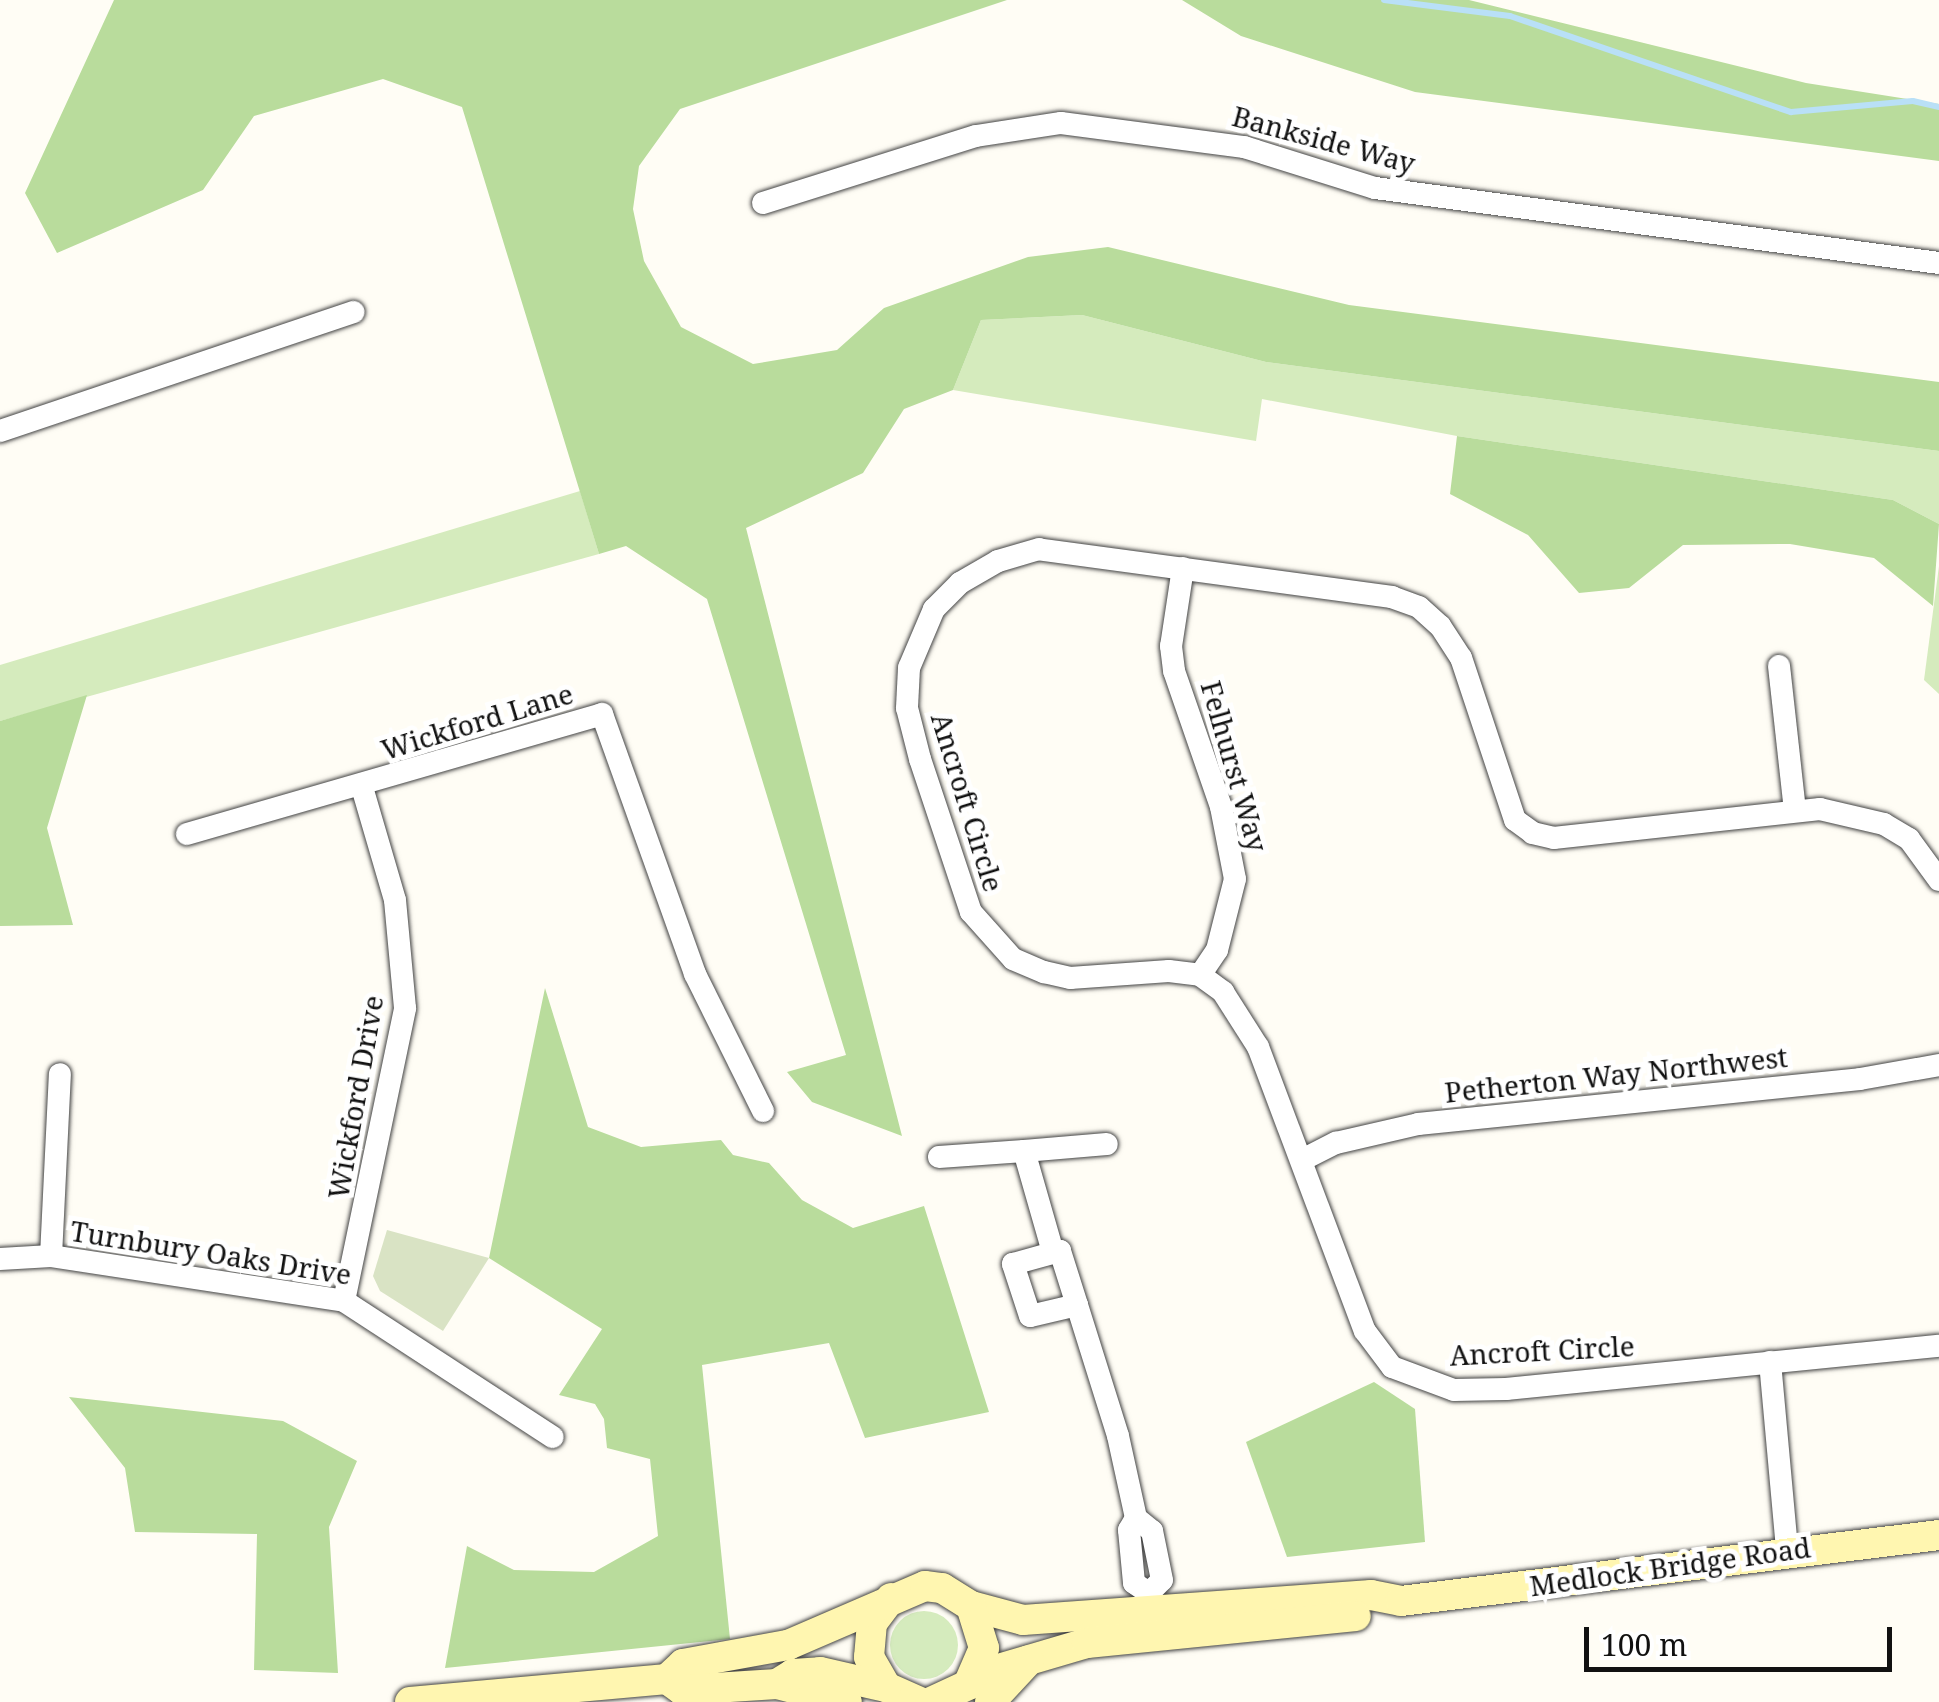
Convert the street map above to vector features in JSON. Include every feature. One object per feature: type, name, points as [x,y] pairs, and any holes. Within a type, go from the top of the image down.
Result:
[{"type":"main road","name":"Medlock Bridge Road","points":[[410,1702],[666,1679],[682,1664],[788,1645],[893,1596],[942,1588],[971,1606],[1023,1620],[1372,1596],[1401,1601],[1787,1550],[1939,1535]]},
{"type":"main road","points":[[886,1687],[869,1657],[868,1640],[880,1608],[893,1596]]},
{"type":"main road","points":[[971,1606],[984,1648],[983,1689]]},
{"type":"main road","name":"Medlock Bridge Road","points":[[930,1702],[983,1689],[1035,1654],[1151,1614]]},
{"type":"main road","name":"Medlock Bridge Road","points":[[666,1679],[682,1690],[777,1684],[793,1674],[820,1672],[886,1687],[920,1702]]},
{"type":"main road","points":[[777,1684],[847,1702]]},
{"type":"street","name":"Bankside Way","points":[[763,204],[976,136],[1061,123],[1244,147],[1375,188],[1939,264]]},
{"type":"street","points":[[0,431],[353,312]]},
{"type":"street","name":"Ancroft Circle","points":[[1939,880],[1909,839],[1884,824],[1820,808],[1554,838],[1532,833],[1514,820],[1461,658],[1419,607],[1340,588],[1040,548],[998,561],[934,609],[909,668],[907,708],[970,912],[988,938],[1014,959],[1070,978],[1140,970],[1200,975],[1240,1014],[1304,1160],[1365,1332],[1392,1367],[1420,1383],[1454,1390],[1939,1346]]},
{"type":"street","name":"Felhurst Way","points":[[1183,568],[1171,646],[1174,672],[1220,807],[1235,879],[1217,950],[1200,975]]},
{"type":"street","points":[[1779,666],[1795,810]]},
{"type":"street","name":"Wickford Lane","points":[[187,834],[362,787],[602,714],[695,974],[763,1112]]},
{"type":"street","name":"Wickford Drive","points":[[344,1301],[405,1008],[395,900],[362,787]]},
{"type":"street","name":"Petherton Way Northwest","points":[[1304,1160],[1336,1143],[1418,1124],[1860,1079],[1939,1064]]},
{"type":"street","points":[[52,1256],[60,1074]]},
{"type":"street","points":[[938,1157],[1107,1144]]},
{"type":"street","points":[[1024,1152],[1053,1252]]},
{"type":"street","points":[[1078,1305],[1030,1316],[1012,1264],[1060,1251],[1078,1305],[1136,1518],[1152,1531],[1162,1580],[1151,1614]]},
{"type":"street","name":"Turnbury Oaks Drive","points":[[0,1259],[52,1256],[344,1301],[553,1437]]},
{"type":"street","points":[[1770,1362],[1787,1550]]},
{"type":"green space","points":[[114,0],[1007,0],[680,109],[639,166],[633,209],[644,261],[681,327],[753,364],[837,350],[884,308],[1028,257],[1108,247],[1349,305],[1939,382],[1939,451],[1266,362],[1082,315],[981,320],[953,390],[904,409],[863,473],[746,528],[902,1136],[812,1102],[787,1072],[846,1055],[707,599],[626,546],[599,554],[462,107],[383,79],[254,116],[203,190],[57,253],[25,193]]},
{"type":"green space","points":[[1182,0],[1469,0],[1806,83],[1939,104],[1939,161],[1415,92],[1241,36]]},
{"type":"green space","points":[[1082,315],[1266,362],[1939,451],[1939,524],[1893,500],[1457,436],[1262,399],[1256,441],[953,390],[981,320]]},
{"type":"green space","points":[[1457,436],[1893,500],[1939,524],[1933,606],[1874,558],[1790,544],[1683,545],[1629,588],[1579,593],[1528,535],[1450,494]]},
{"type":"green space","points":[[580,491],[599,554],[0,721],[0,665]]},
{"type":"green space","points":[[1939,566],[1939,694],[1924,680]]},
{"type":"green space","points":[[87,695],[47,828],[73,925],[0,926],[0,721]]},
{"type":"green space","points":[[545,988],[588,1127],[641,1147],[721,1140],[733,1155],[769,1163],[802,1200],[853,1228],[924,1206],[989,1412],[865,1438],[829,1343],[702,1365],[730,1639],[445,1668],[467,1546],[514,1570],[594,1572],[658,1536],[650,1459],[607,1448],[604,1419],[595,1404],[559,1395],[602,1329],[489,1258]]},
{"type":"green space","points":[[387,1230],[489,1258],[443,1331],[380,1291],[373,1276]]},
{"type":"green space","points":[[1374,1382],[1415,1409],[1425,1542],[1287,1557],[1246,1442]]},
{"type":"green space","points":[[69,1397],[283,1421],[357,1461],[329,1527],[338,1673],[254,1670],[257,1534],[135,1532],[125,1468]]},
{"type":"green space","points":[[924,1611],[937,1613],[948,1621],[956,1632],[956,1658],[948,1669],[937,1677],[924,1679],[911,1677],[900,1669],[892,1658],[890,1645],[892,1632],[900,1621],[911,1613]]},
{"type":"waterway","points":[[1384,0],[1510,16],[1791,112],[1913,101],[1939,107]]}]
